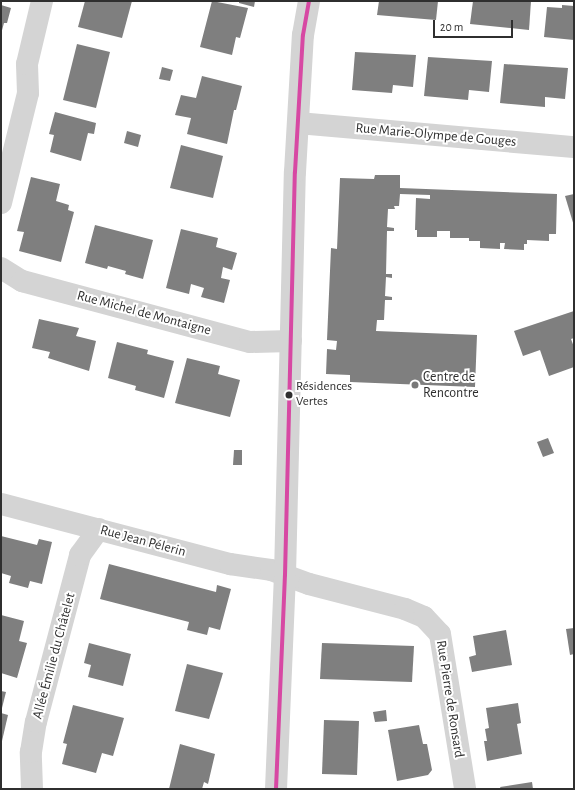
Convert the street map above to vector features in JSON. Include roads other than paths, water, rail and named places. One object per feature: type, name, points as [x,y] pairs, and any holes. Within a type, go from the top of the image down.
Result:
[{"type":"street","points":[[1,202],[28,93],[27,64],[42,1]]},
{"type":"street","points":[[276,789],[285,575],[298,123],[303,35],[309,1]]},
{"type":"street","name":"Rue Marie-Olympe de Gouges","points":[[298,123],[574,147]]},
{"type":"street","name":"Rue Michel de Montaigne","points":[[1,268],[22,281],[250,342],[291,341]]},
{"type":"street","name":"Rue Jean Pélerin","points":[[1,504],[230,564],[271,570],[285,575]]},
{"type":"street","name":"Allée Émilie du Châtelet","points":[[32,789],[31,752],[36,722],[80,555],[99,530]]},
{"type":"street","name":"Rue Pierre de Ronsard","points":[[285,575],[309,584],[405,609],[424,617],[440,634],[465,789]]},
{"type":"place","name":"Centre de Rencontre","points":[[415,385]]},
{"type":"place","name":"Résidences Vertes","points":[[289,395]]}]
